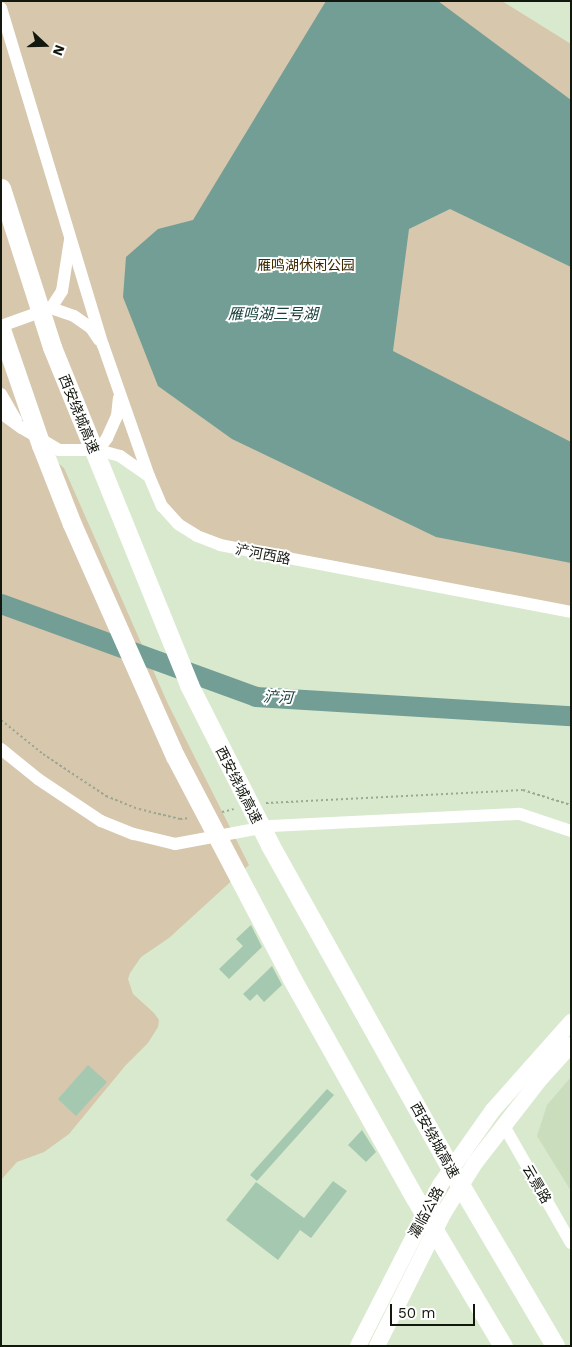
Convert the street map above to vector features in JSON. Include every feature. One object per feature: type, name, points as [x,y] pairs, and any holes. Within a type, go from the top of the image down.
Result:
[{"type":"highway","name":"西安绕城高速","points":[[1,188],[52,347],[189,685],[270,845],[453,1172],[555,1346]]},
{"type":"highway","points":[[1,327],[41,445],[72,524],[175,756],[292,979],[416,1198],[503,1346]]},
{"type":"main road","name":"灞临公路","points":[[358,1346],[440,1185],[493,1110],[571,1022]]},
{"type":"main road","name":"灞临公路","points":[[376,1346],[443,1214],[475,1163],[571,1045]]},
{"type":"street","name":"浐河西路","points":[[1,8],[103,345],[149,476],[162,506],[178,524],[197,536],[220,546],[571,612]]},
{"type":"street","points":[[1,327],[51,308],[62,291],[71,238]]},
{"type":"street","points":[[51,308],[74,316],[91,328],[103,345]]},
{"type":"street","points":[[98,450],[107,438],[118,416],[119,391]]},
{"type":"street","points":[[1,394],[10,413],[22,428]]},
{"type":"street","points":[[1,413],[59,450],[98,450],[120,456],[149,476]]},
{"type":"street","points":[[1,749],[38,778],[101,821],[134,834],[176,844],[271,826],[520,814],[571,831]]},
{"type":"street","name":"云景路","points":[[504,1126],[571,1243]]},
{"type":"path","points":[[1,720],[43,754],[106,796],[139,809],[180,820],[198,816]]},
{"type":"path","points":[[261,804],[523,790],[571,806]]},
{"type":"path","points":[[216,813],[234,809]]},
{"type":"shaded area","points":[[571,1077],[571,1191],[537,1136],[547,1105]]},
{"type":"green space","name":"雁鸣湖休闲公园","points":[[1,1],[502,1],[571,44],[571,612],[220,545],[178,524],[149,476],[120,456],[59,450],[1,413]]},
{"type":"green space","points":[[1,415],[64,468],[168,704],[249,865],[169,938],[141,957],[130,973],[128,979],[133,994],[159,1020],[158,1027],[148,1043],[125,1066],[69,1134],[44,1152],[17,1162],[1,1180]]},
{"type":"water","name":"雁鸣湖三号湖","points":[[326,1],[438,1],[571,100],[571,267],[450,209],[409,229],[393,351],[571,442],[571,563],[436,537],[232,439],[158,386],[123,297],[126,257],[158,229],[193,220]]},
{"type":"building","points":[[251,925],[262,947],[229,979],[219,969],[243,946],[236,939]]},
{"type":"building","points":[[272,966],[282,985],[264,1002],[257,994],[250,1001],[243,994]]},
{"type":"building","points":[[88,1065],[107,1082],[76,1116],[58,1099]]},
{"type":"building","points":[[327,1089],[334,1095],[257,1181],[250,1175]]},
{"type":"building","points":[[362,1130],[376,1152],[366,1162],[348,1145]]},
{"type":"building","points":[[333,1181],[347,1191],[311,1238],[300,1230],[278,1260],[226,1220],[256,1182],[304,1218]]},
{"type":"waterway","name":"浐河","points":[[1,604],[256,697],[571,716]]}]
